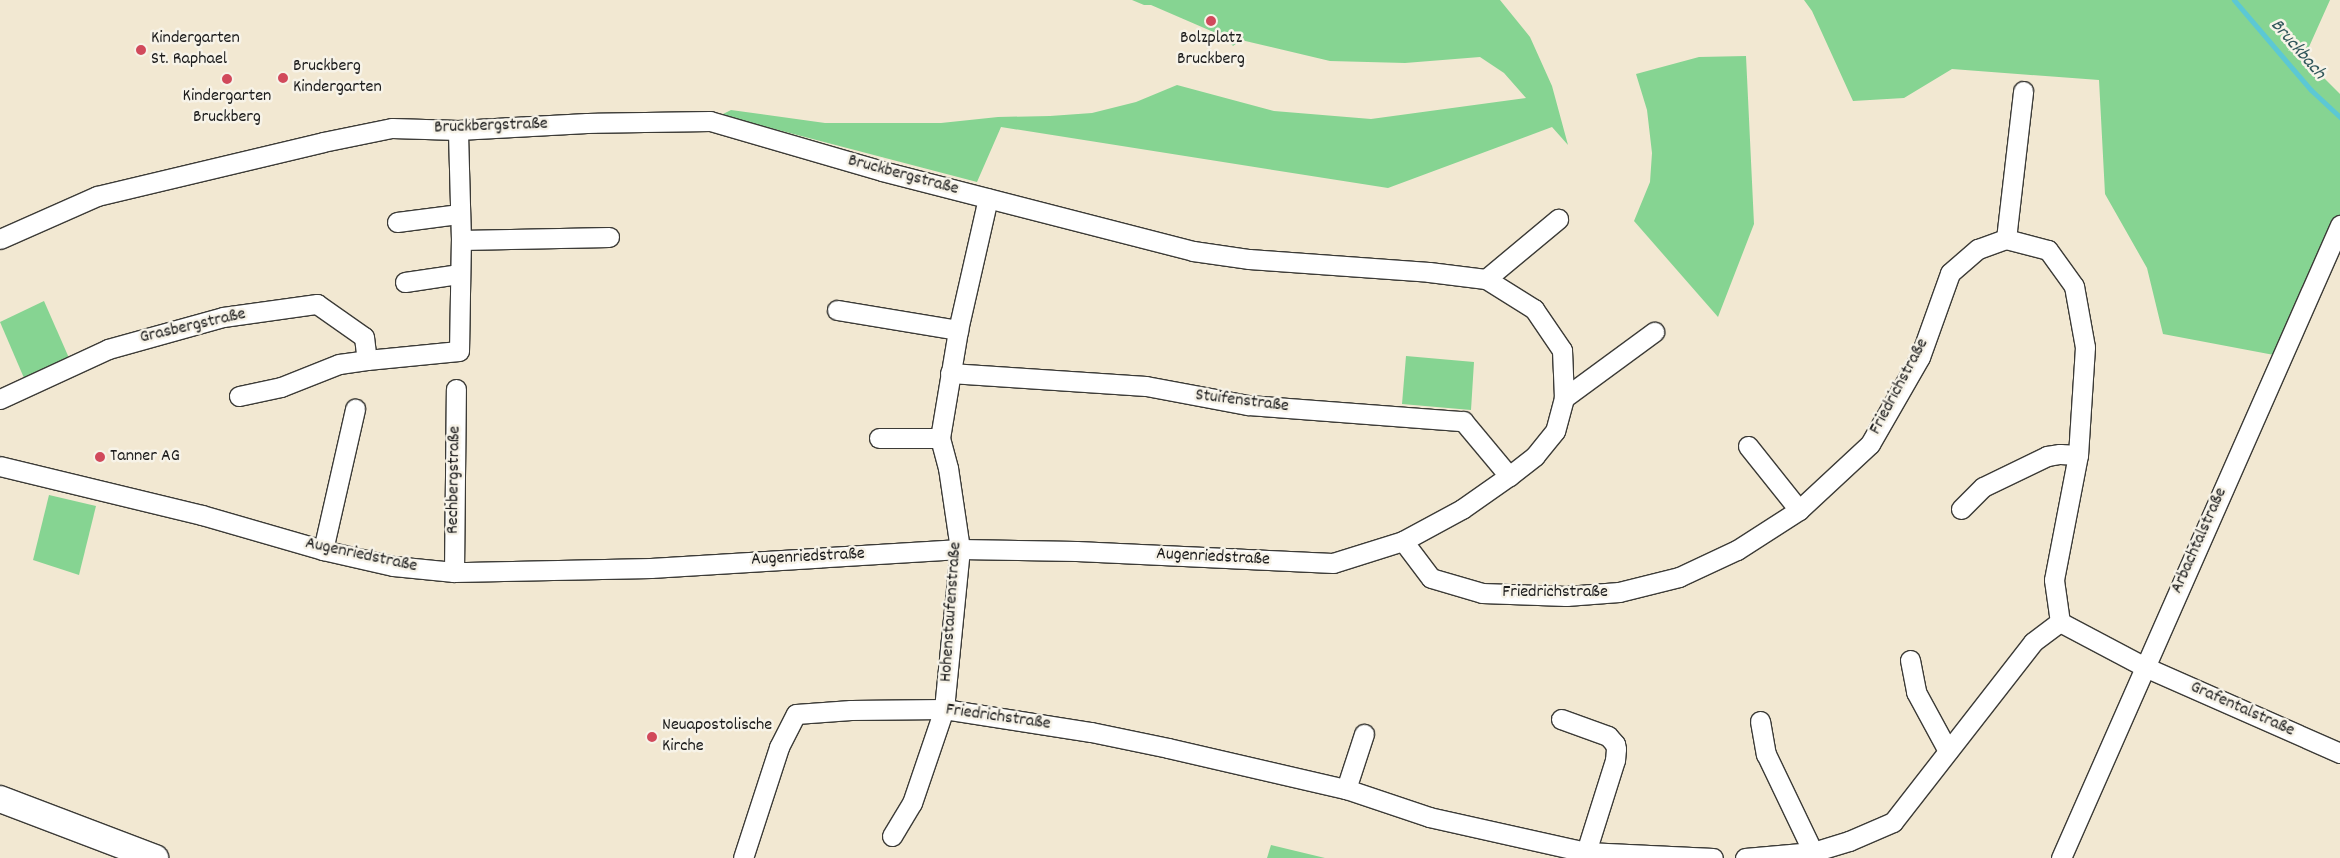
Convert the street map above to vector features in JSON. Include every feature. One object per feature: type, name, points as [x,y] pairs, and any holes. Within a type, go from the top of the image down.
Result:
[{"type":"main road","points":[[0,799],[155,858]]},
{"type":"street","points":[[2023,91],[2006,239],[2048,250],[2074,286],[2085,346],[2078,455],[2054,580],[2060,622]]},
{"type":"street","name":"Bruckbergstraße","points":[[0,239],[97,196],[323,142],[392,128],[458,130],[587,123],[710,121],[882,171],[988,198]]},
{"type":"street","points":[[239,396],[281,388],[339,364],[459,351],[461,240],[458,130]]},
{"type":"street","name":"Augenriedstraße","points":[[0,466],[202,515],[323,550],[393,566],[454,572],[652,568],[960,549],[1076,551],[1333,563],[1403,541],[1462,509],[1535,456],[1555,431],[1564,398],[1562,350],[1534,309],[1486,279],[1429,272],[1249,259],[1193,251],[988,198]]},
{"type":"street","name":"Hohenstaufenstraße","points":[[892,836],[912,803],[944,709],[960,549],[948,468],[940,438],[958,330],[988,198]]},
{"type":"street","points":[[397,222],[459,214]]},
{"type":"street","points":[[1486,279],[1558,219]]},
{"type":"street","name":"Arbachtalstraße","points":[[2061,858],[2340,225]]},
{"type":"street","points":[[461,240],[609,237]]},
{"type":"street","name":"Friedrichstraße","points":[[1403,541],[1431,578],[1482,593],[1566,596],[1618,592],[1678,577],[1736,550],[1799,510],[1870,444],[1920,357],[1950,273],[1978,249],[2006,239]]},
{"type":"street","points":[[406,282],[459,274]]},
{"type":"street","name":"Grasbergstraße","points":[[0,399],[108,348],[223,317],[316,304],[364,336],[367,360]]},
{"type":"street","points":[[837,310],[958,330]]},
{"type":"street","points":[[1564,398],[1654,332]]},
{"type":"street","name":"Stuifenstraße","points":[[950,373],[1146,386],[1248,405],[1463,421],[1509,476]]},
{"type":"street","name":"Rechbergstraße","points":[[454,572],[456,389]]},
{"type":"street","points":[[323,550],[355,409]]},
{"type":"street","points":[[880,438],[940,438]]},
{"type":"street","points":[[1748,446],[1799,510]]},
{"type":"street","points":[[1960,509],[1983,487],[2047,456],[2060,454],[2078,455]]},
{"type":"street","points":[[2060,622],[2145,667]]},
{"type":"street","points":[[1745,858],[1813,852],[1849,841],[1893,822],[2033,642],[2060,622]]},
{"type":"street","points":[[1910,660],[1916,692],[1948,751]]},
{"type":"street","name":"Grafentalstraße","points":[[2145,667],[2340,753]]},
{"type":"street","name":"Friedrichstraße","points":[[743,858],[779,747],[796,714],[851,710],[944,709],[1091,732],[1346,789],[1429,817],[1586,852],[1713,858]]},
{"type":"street","points":[[1561,719],[1608,736],[1615,744],[1616,749],[1615,760],[1586,852]]},
{"type":"street","points":[[1760,721],[1766,754],[1813,852]]},
{"type":"street","points":[[1346,789],[1364,734]]},
{"type":"green space","points":[[1132,0],[1500,0],[1530,37],[1552,86],[1568,145],[1552,127],[1388,188],[1001,127],[977,182],[721,115],[731,110],[825,123],[941,123],[998,117],[1050,116],[1092,113],[1136,102],[1177,85],[1274,111],[1371,119],[1526,98],[1504,73],[1480,57],[1405,63],[1330,61],[1241,40],[1233,46],[1225,37],[1151,5],[1144,5]]},
{"type":"green space","points":[[1804,0],[2330,0],[2304,58],[2340,94],[2340,218],[2274,355],[2163,334],[2147,268],[2105,194],[2099,80],[1952,69],[1904,98],[1853,101],[1812,11]]},
{"type":"green space","points":[[1746,56],[1754,224],[1718,317],[1634,221],[1650,182],[1652,153],[1647,110],[1636,74],[1699,57]]},
{"type":"green space","points":[[44,301],[69,358],[24,378],[0,322]]},
{"type":"green space","points":[[1406,356],[1474,362],[1471,410],[1402,404]]},
{"type":"green space","points":[[49,495],[96,506],[79,575],[33,560]]},
{"type":"green space","points":[[1271,845],[1325,858],[1267,858]]},
{"type":"waterway","name":"Bruckbach","points":[[2234,0],[2311,90],[2340,117]]},
{"type":"place","name":"Bolzplatz Bruckberg","points":[[1211,21]]},
{"type":"place","name":"Kindergarten St. Raphael","points":[[141,50]]},
{"type":"place","name":"Bruckberg Kindergarten","points":[[283,78]]},
{"type":"place","name":"Kindergarten Bruckberg","points":[[227,79]]},
{"type":"place","name":"Tanner AG","points":[[100,457]]},
{"type":"place","name":"Neuapostolische Kirche","points":[[652,737]]}]
